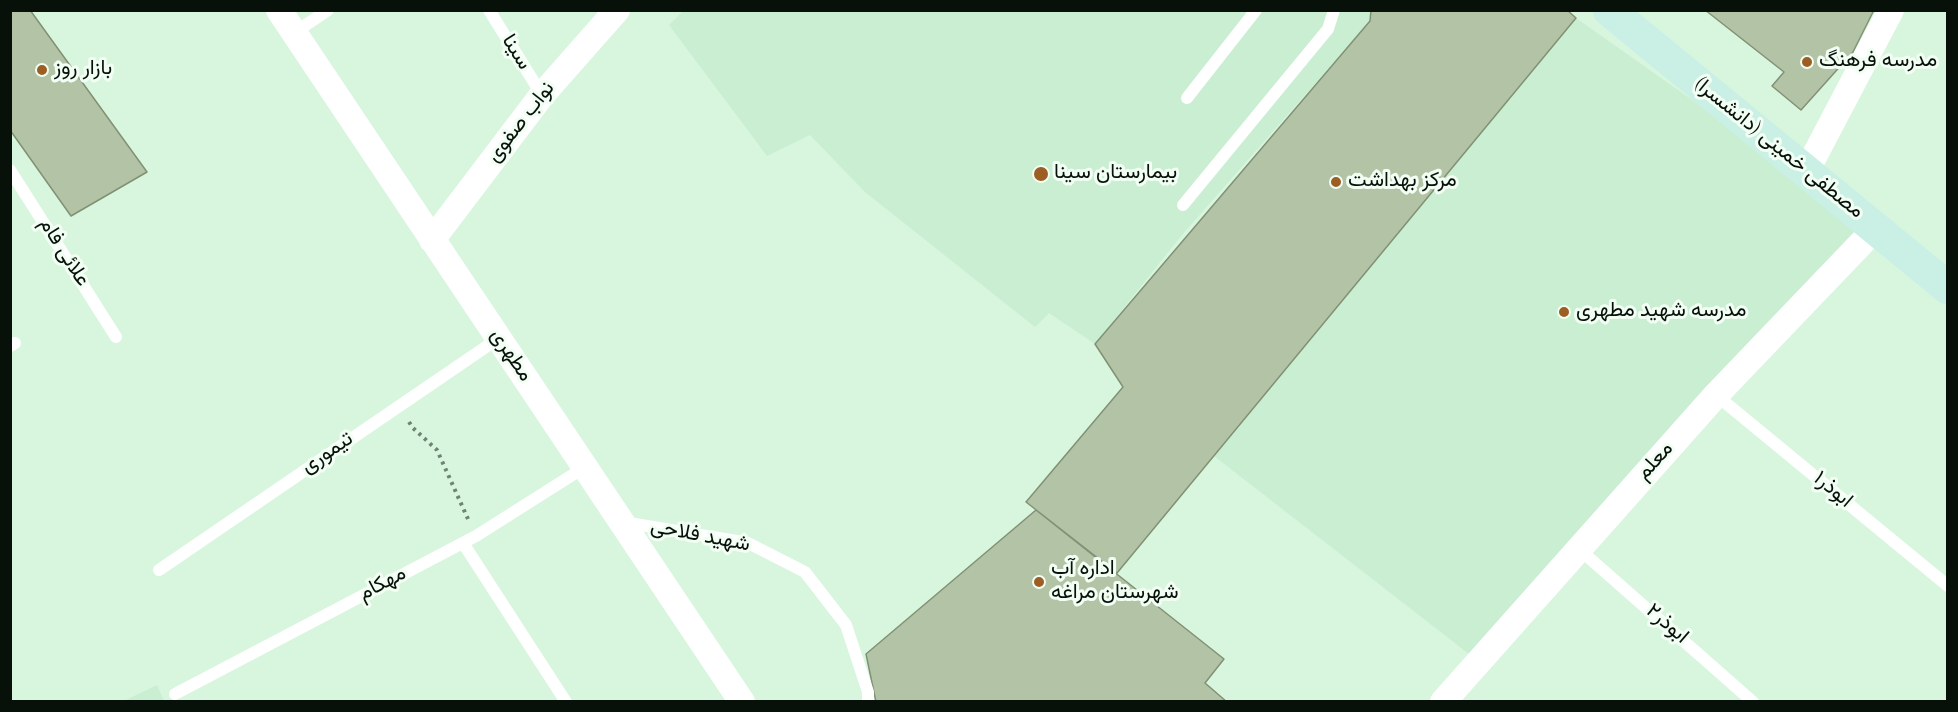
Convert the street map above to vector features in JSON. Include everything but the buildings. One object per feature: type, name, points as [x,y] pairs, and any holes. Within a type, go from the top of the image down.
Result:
[{"type":"street","name":"مطهری","points":[[279,10],[742,702]]},
{"type":"street","name":"نواب صفوی","points":[[432,240],[542,95],[617,10]]},
{"type":"street","name":"مصطفی خمینی (دانشسرا)","points":[[1609,10],[1947,288]]},
{"type":"street","points":[[1806,172],[1891,10]]},
{"type":"street","name":"معلم","points":[[1443,701],[1716,395],[1875,229]]},
{"type":"lane","points":[[294,33],[328,10]]},
{"type":"lane","name":"سینا","points":[[489,10],[542,95]]},
{"type":"lane","points":[[1186,98],[1256,10]]},
{"type":"lane","points":[[1183,205],[1328,29],[1334,10]]},
{"type":"lane","name":"علائی فام","points":[[10,170],[116,337]]},
{"type":"lane","name":"تیموری","points":[[159,570],[499,338]]},
{"type":"lane","name":"ابوذر۱","points":[[1716,395],[1947,586]]},
{"type":"lane","name":"مهکام","points":[[175,694],[476,536],[585,467]]},
{"type":"lane","name":"شهید فلاحی","points":[[622,522],[748,543],[805,572],[846,625],[868,692],[868,702]]},
{"type":"lane","points":[[463,543],[566,702]]},
{"type":"lane","name":"ابوذر۲","points":[[1580,549],[1752,702]]},
{"type":"path","points":[[399,405],[413,428],[437,450],[476,536]]},
{"type":"shaded area","name":"بیمارستان سینا","points":[[684,10],[1371,11],[1370,21],[1182,235],[1095,344],[1049,313],[1035,327],[865,192],[810,135],[767,156],[669,25]]},
{"type":"shaded area","name":"مدرسه شهید مطهری","points":[[1576,18],[1875,229],[1478,661],[1214,456]]},
{"type":"shaded area","points":[[157,685],[164,701],[124,701]]},
{"type":"place","name":"مدرسه فرهنگ","points":[[1807,62]]},
{"type":"place","name":"بازار روز","points":[[42,70]]},
{"type":"place","name":"بیمارستان سینا","points":[[1041,174]]},
{"type":"place","name":"مرکز بهداشت","points":[[1336,182]]},
{"type":"place","name":"مدرسه شهید مطهری","points":[[1564,312]]},
{"type":"place","name":"اداره آب شهرستان مراغه","points":[[1039,582]]}]
